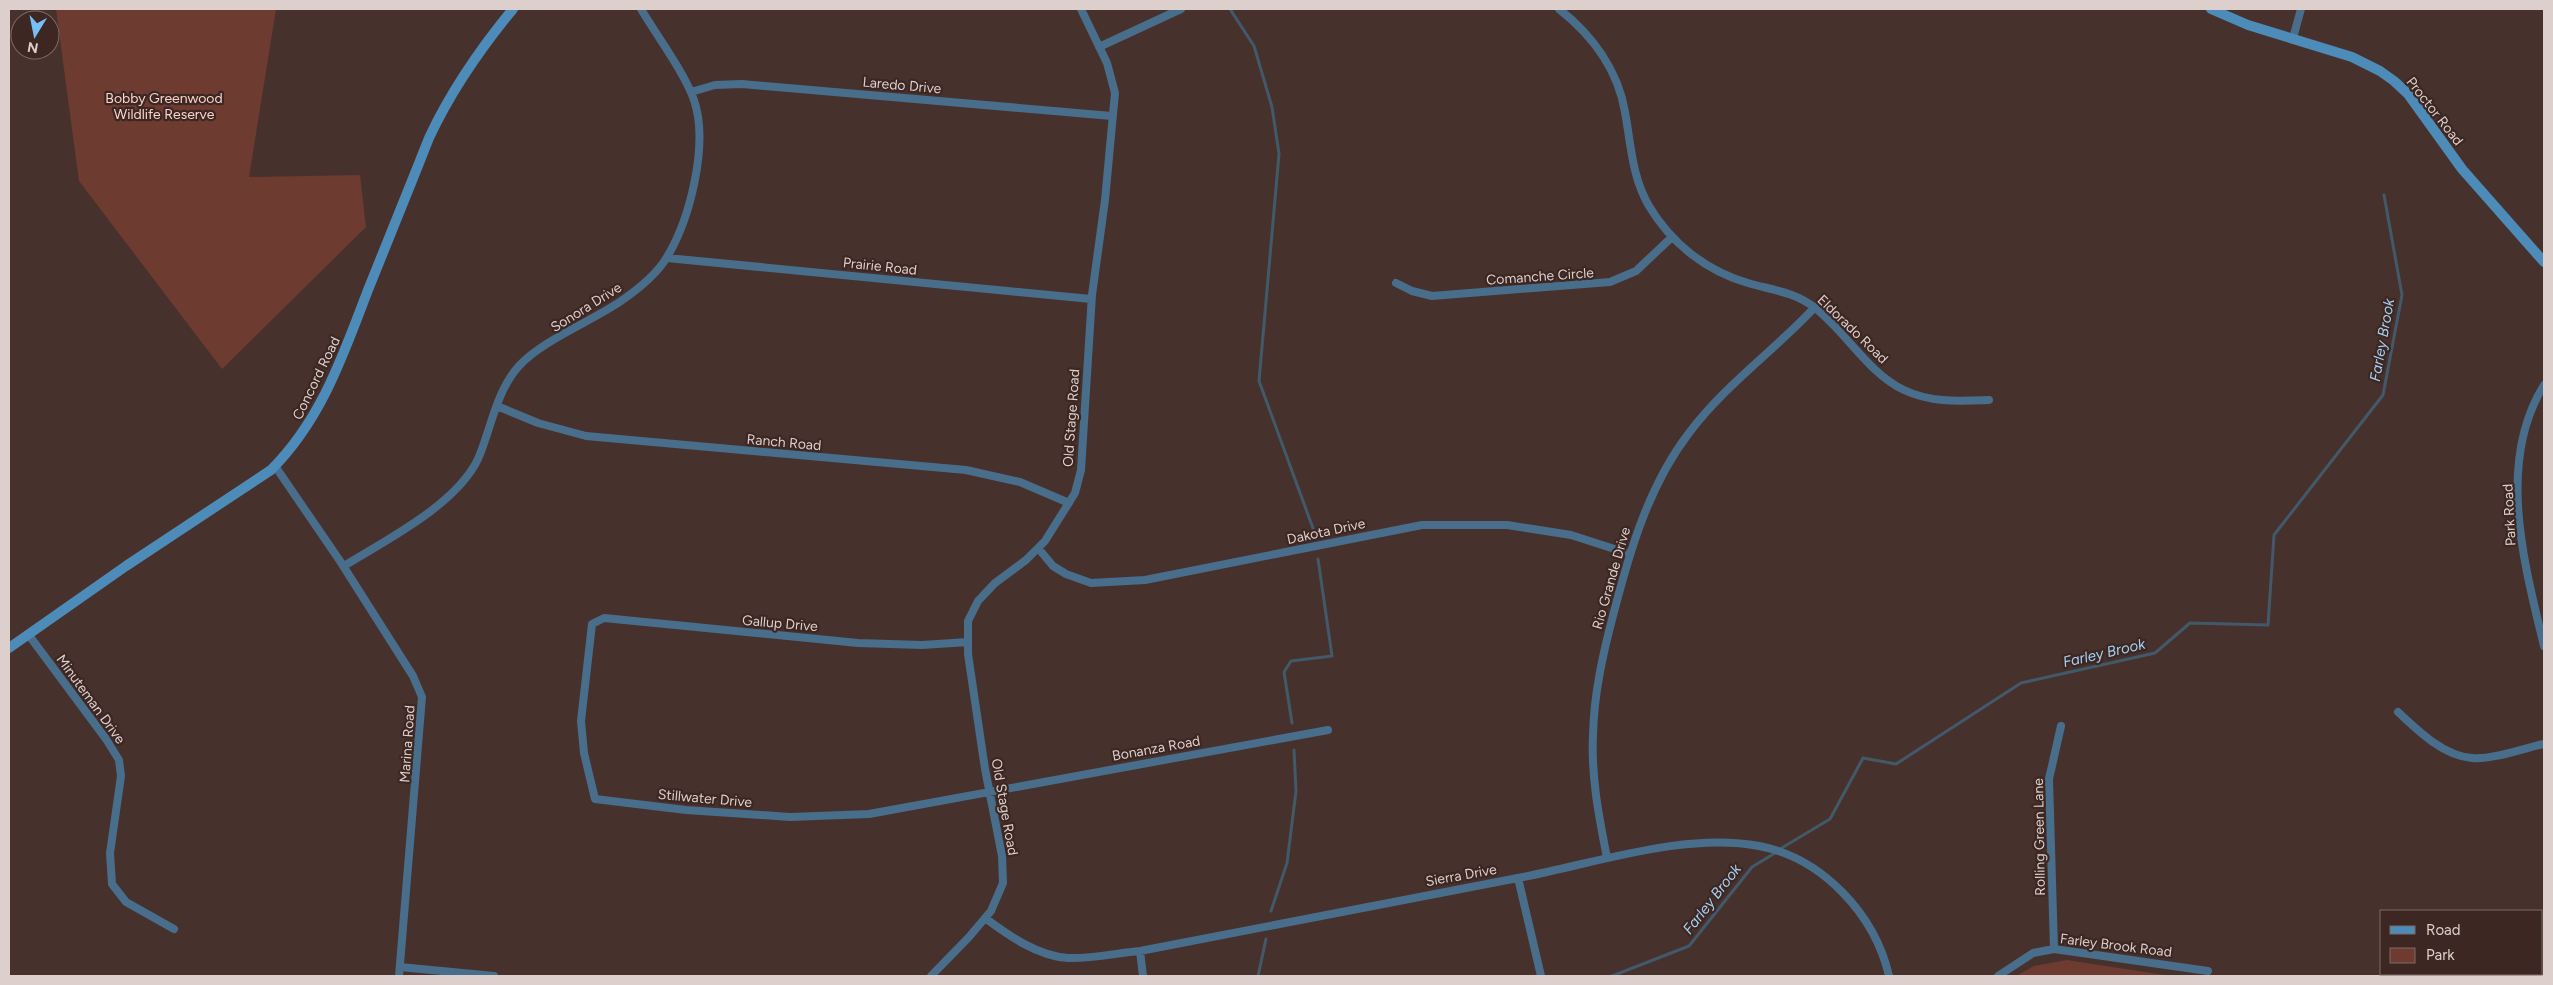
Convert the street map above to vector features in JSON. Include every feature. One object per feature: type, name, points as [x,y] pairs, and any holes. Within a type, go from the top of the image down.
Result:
[{"type":"main road","name":"Concord Road","points":[[9,648],[274,466],[308,427],[345,354],[429,138],[445,104],[494,32],[513,9]]},
{"type":"main road","name":"Proctor Road","points":[[2211,9],[2248,25],[2294,38],[2352,58],[2380,71],[2394,81],[2408,94],[2462,169],[2544,262]]},
{"type":"street","name":"Sonora Drive","points":[[344,566],[428,512],[457,489],[478,459],[497,406],[512,374],[528,358],[621,302],[649,278],[667,258],[685,217],[697,159],[699,122],[691,92],[641,9]]},
{"type":"street","name":"Old Stage Road","points":[[931,976],[991,911],[1003,883],[1002,856],[976,716],[968,642],[968,621],[978,601],[995,583],[1045,541],[1069,503],[1082,470],[1092,300],[1115,93],[1107,63],[1081,9]]},
{"type":"street","points":[[1099,47],[1181,9]]},
{"type":"street","name":"Eldorado Road","points":[[1559,9],[1589,37],[1612,71],[1623,104],[1631,155],[1638,182],[1649,206],[1672,237],[1696,258],[1724,275],[1750,284],[1784,292],[1815,307],[1883,376],[1904,390],[1931,399],[1989,400]]},
{"type":"street","points":[[2294,38],[2301,9]]},
{"type":"street","name":"Laredo Drive","points":[[691,92],[715,85],[742,84],[1112,116]]},
{"type":"street","name":"Comanche Circle","points":[[1396,283],[1412,291],[1432,296],[1596,284],[1625,277],[1636,271],[1672,237]]},
{"type":"street","name":"Prairie Road","points":[[667,258],[1092,300]]},
{"type":"street","name":"Rio Grande Drive","points":[[1607,858],[1594,787],[1593,735],[1603,656],[1636,532],[1664,473],[1689,432],[1734,384],[1794,330],[1815,307]]},
{"type":"street","name":"Park Road","points":[[2544,384],[2528,414],[2520,456],[2518,486],[2521,538],[2544,646]]},
{"type":"street","name":"Ranch Road","points":[[497,406],[538,423],[586,436],[966,470],[1020,482],[1069,503]]},
{"type":"street","name":"Marina Road","points":[[274,466],[344,566],[413,676],[422,698],[400,976]]},
{"type":"street","name":"Dakota Drive","points":[[1038,548],[1053,566],[1066,574],[1091,583],[1145,580],[1422,524],[1499,524],[1539,529],[1571,535],[1630,554]]},
{"type":"street","name":"Gallup Drive","points":[[592,624],[604,618],[858,642],[922,645],[968,642]]},
{"type":"street","name":"Stillwater Drive","points":[[592,624],[581,722],[584,753],[595,799],[686,810],[790,817],[870,814],[989,791]]},
{"type":"street","name":"Minuteman Drive","points":[[28,634],[106,739],[119,760],[121,776],[110,853],[112,884],[119,897],[174,929]]},
{"type":"street","points":[[2398,712],[2439,745],[2464,757],[2479,758],[2544,744]]},
{"type":"street","name":"Rolling Green Lane","points":[[2054,949],[2049,780],[2061,726]]},
{"type":"street","name":"Bonanza Road","points":[[989,791],[1328,730]]},
{"type":"street","name":"Sierra Drive","points":[[985,918],[1007,934],[1047,954],[1067,958],[1140,951],[1518,878],[1607,858],[1689,844],[1724,842],[1760,846],[1787,854],[1838,886],[1874,933],[1889,976]]},
{"type":"street","points":[[1518,878],[1541,976]]},
{"type":"street","name":"Farley Brook Road","points":[[1998,976],[2033,953],[2054,949],[2208,971]]},
{"type":"street","points":[[1140,951],[1143,976]]},
{"type":"street","points":[[400,967],[494,976]]},
{"type":"green space","name":"Bobby Greenwood Wildlife Reserve","points":[[276,9],[249,177],[360,175],[366,227],[222,369],[79,181],[60,39],[60,10],[56,10]]},
{"type":"green space","points":[[2067,960],[2171,976],[2016,976],[2034,966]]},
{"type":"waterway","points":[[1230,9],[1254,46],[1272,107],[1279,154],[1259,381],[1314,531]]},
{"type":"waterway","name":"Farley Brook","points":[[1780,849],[1830,819],[1863,758],[1896,764],[2021,683],[2155,653],[2190,623],[2268,625],[2274,535],[2383,395],[2402,295],[2384,195]]},
{"type":"waterway","points":[[1292,723],[1284,672],[1291,661],[1332,656],[1318,559]]},
{"type":"waterway","points":[[1271,911],[1287,863],[1296,791],[1294,750]]},
{"type":"waterway","name":"Farley Brook","points":[[1612,976],[1689,946],[1752,867],[1775,853]]},
{"type":"waterway","points":[[1258,976],[1266,939]]}]
